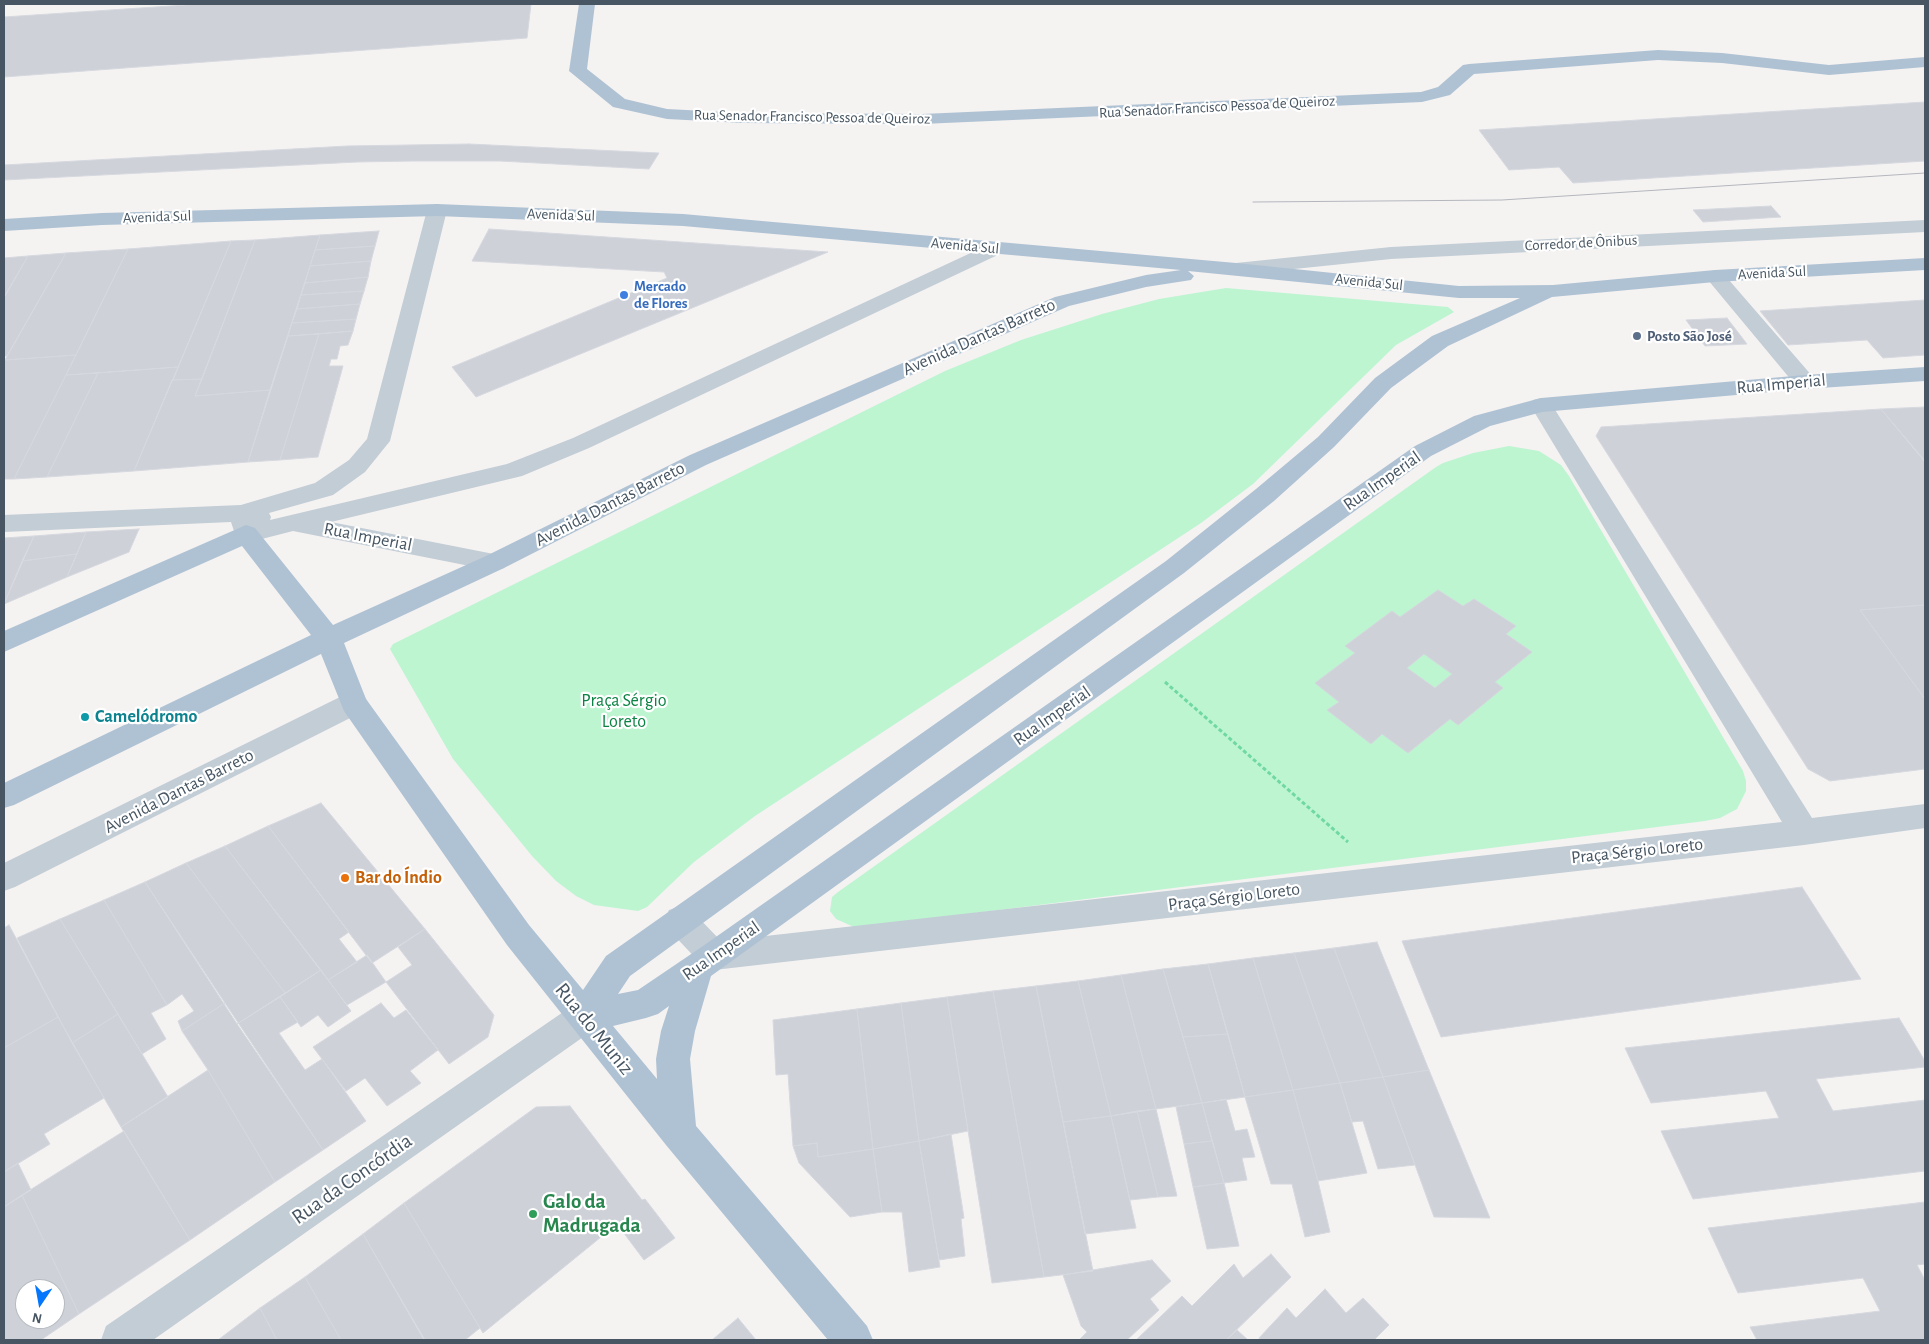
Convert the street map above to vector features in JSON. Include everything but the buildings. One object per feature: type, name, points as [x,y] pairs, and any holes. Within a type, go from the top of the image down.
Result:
[{"type":"main road","name":"Rua Senador Francisco Pessoa de Queiroz","points":[[587,4],[578,71],[619,103],[667,114],[734,117],[922,119],[1422,98],[1444,90],[1469,69],[1658,55],[1722,58],[1829,70],[1925,62]]},
{"type":"main road","name":"Avenida Sul","points":[[4,225],[102,219],[438,210],[683,220],[1236,269],[1459,292],[1553,291],[1715,276],[1925,264]]},
{"type":"main road","name":"Avenida Dantas Barreto","points":[[4,796],[388,610],[495,562],[698,460],[1062,301],[1146,281],[1236,269]]},
{"type":"main road","points":[[584,1017],[618,966],[1175,567],[1265,495],[1326,442],[1383,383],[1440,340],[1553,291]]},
{"type":"main road","name":"Rua Imperial","points":[[584,1017],[646,1003],[1423,451],[1482,420],[1541,405],[1805,382],[1925,374]]},
{"type":"main road","points":[[4,642],[244,524],[329,639],[354,703]]},
{"type":"main road","name":"Rua do Muniz","points":[[354,703],[518,935],[679,1133],[853,1340]]},
{"type":"main road","points":[[679,1133],[673,1059],[678,1031],[706,962]]},
{"type":"street","points":[[244,524],[324,489],[357,466],[378,441],[438,210]]},
{"type":"street","name":"Corredor de Ônibus","points":[[1236,269],[1392,253],[1925,226]]},
{"type":"street","points":[[293,523],[514,470],[590,439],[997,248]]},
{"type":"street","points":[[1715,276],[1805,382]]},
{"type":"street","points":[[1541,405],[1804,832]]},
{"type":"street","name":"Rua Imperial","points":[[4,524],[293,523],[495,562]]},
{"type":"street","name":"Avenida Dantas Barreto","points":[[4,878],[354,703]]},
{"type":"street","name":"Praça Sérgio Loreto","points":[[706,962],[1925,816]]},
{"type":"street","points":[[680,920],[706,962]]},
{"type":"street","name":"Rua da Concórdia","points":[[120,1340],[584,1017]]},
{"type":"path","points":[[1136,656],[1391,879]]},
{"type":"green space","name":"Praça Sérgio Loreto","points":[[1226,288],[1448,307],[1454,312],[1396,345],[1253,484],[1201,523],[755,816],[694,862],[647,907],[638,911],[594,905],[576,896],[556,881],[532,856],[453,759],[390,649],[393,644],[945,371],[1021,340],[1102,314],[1159,299]]},
{"type":"green space","points":[[1509,446],[1539,451],[1561,465],[1569,476],[1743,771],[1746,791],[1737,809],[1720,818],[1705,821],[864,927],[854,927],[836,919],[830,911],[832,897],[838,892],[1436,467],[1473,453]]},
{"type":"tram line","points":[[1253,202],[1502,200],[1925,173]]},
{"type":"place","name":"Mercado de Flores","points":[[624,295]]},
{"type":"place","name":"Posto São José","points":[[1637,336]]},
{"type":"place","name":"Camelódromo","points":[[85,717]]},
{"type":"place","name":"Bar do Índio","points":[[345,878]]},
{"type":"place","name":"Galo da Madrugada","points":[[533,1214]]}]
